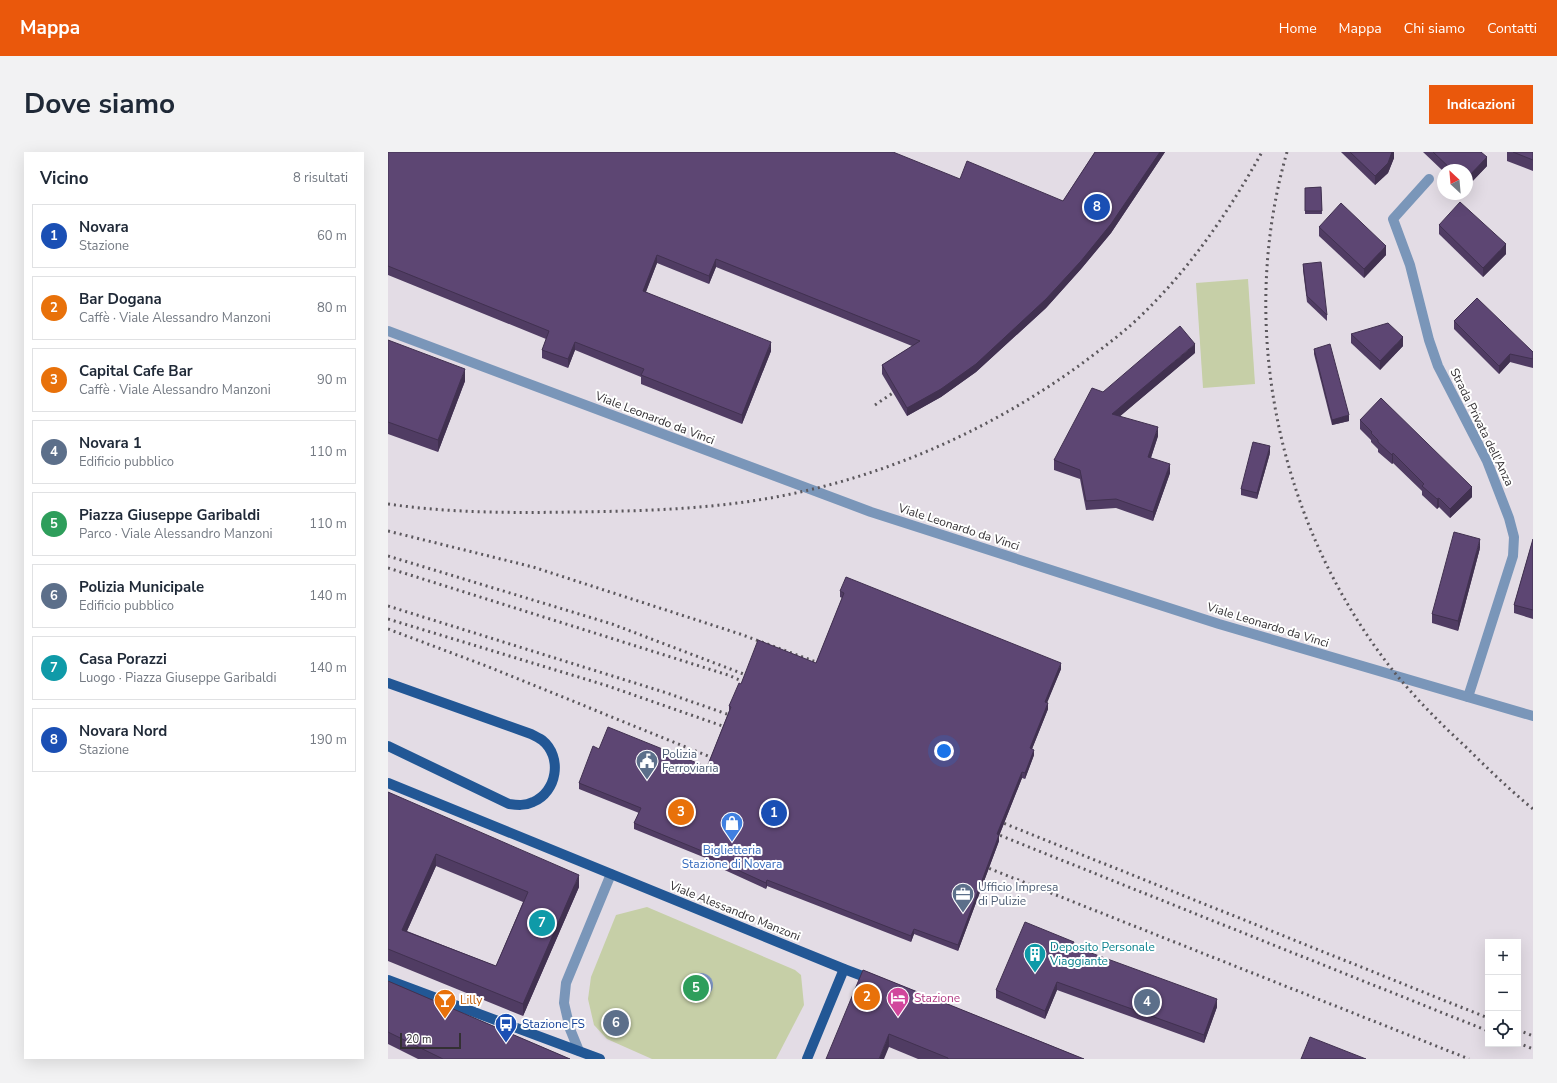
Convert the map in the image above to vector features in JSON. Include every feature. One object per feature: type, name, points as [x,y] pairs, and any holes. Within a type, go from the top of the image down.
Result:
[{"type":"main road","points":[[388,684],[532,734],[542,740],[550,750],[555,762],[555,774],[551,786],[544,796],[533,802],[521,805],[509,804],[388,746]]},
{"type":"main road","name":"Viale Alessandro Manzoni","points":[[388,783],[880,983]]},
{"type":"main road","points":[[807,1059],[844,969]]},
{"type":"main road","points":[[388,980],[600,1059]]},
{"type":"street","name":"Strada Privata dell'Anza","points":[[1429,179],[1393,219],[1410,265],[1429,340],[1436,359],[1487,461],[1509,518],[1514,537],[1513,556],[1468,697]]},
{"type":"street","name":"Viale Leonardo da Vinci","points":[[388,331],[871,512],[1219,624],[1533,716]]},
{"type":"street","points":[[579,1051],[570,1029],[564,1003],[566,983],[611,874]]},
{"type":"green space","points":[[1248,279],[1255,384],[1203,388],[1196,283]]},
{"type":"green space","points":[[647,907],[795,970],[801,975],[804,1005],[776,1059],[652,1059],[607,1039],[594,1025],[588,999],[591,977],[616,915]]},
{"type":"water","points":[[701,973],[706,974],[712,980],[712,990],[706,996],[701,997],[696,996],[690,990],[689,985],[690,980],[696,974]]},
{"type":"building","points":[[388,152],[893,152],[960,179],[967,161],[1063,201],[1095,152],[1160,152],[1111,224],[1081,261],[1046,299],[976,364],[941,389],[907,408],[882,365],[920,341],[716,259],[709,276],[657,255],[643,291],[771,342],[742,415],[641,375],[644,369],[575,342],[568,359],[542,350],[549,331],[388,266]]},
{"type":"building","points":[[1350,152],[1392,152],[1388,163],[1375,176]]},
{"type":"building","points":[[1433,152],[1481,152],[1487,157],[1473,172],[1473,164],[1446,164]]},
{"type":"building","points":[[1513,152],[1533,152],[1533,160]]},
{"type":"building","points":[[1321,187],[1322,211],[1305,211],[1305,188]]},
{"type":"building","points":[[1460,202],[1506,244],[1483,268],[1439,225]]},
{"type":"building","points":[[1341,203],[1386,246],[1364,269],[1319,227]]},
{"type":"building","points":[[1321,262],[1327,315],[1307,296],[1303,264]]},
{"type":"building","points":[[1477,298],[1533,352],[1533,359],[1510,354],[1499,366],[1454,321]]},
{"type":"building","points":[[1388,323],[1403,337],[1380,361],[1351,334]]},
{"type":"building","points":[[1180,326],[1195,344],[1112,414],[1158,427],[1148,457],[1170,464],[1153,512],[1116,499],[1086,501],[1080,470],[1054,460],[1092,388],[1103,392]]},
{"type":"building","points":[[388,340],[465,369],[438,440],[388,422]]},
{"type":"building","points":[[1330,344],[1349,415],[1332,420],[1314,349]]},
{"type":"building","points":[[1381,398],[1472,487],[1450,509],[1439,498],[1437,499],[1422,486],[1424,484],[1393,453],[1392,455],[1378,442],[1378,440],[1371,433],[1372,432],[1360,420]]},
{"type":"building","points":[[1253,442],[1270,446],[1257,493],[1241,489]]},
{"type":"building","points":[[1454,532],[1480,539],[1458,621],[1432,614]]},
{"type":"building","points":[[1533,539],[1533,610],[1514,605]]},
{"type":"building","points":[[846,577],[1061,663],[1045,702],[1048,703],[1030,748],[1034,750],[1025,773],[1022,772],[997,834],[999,835],[958,945],[914,929],[911,936],[767,880],[766,883],[718,861],[719,858],[634,823],[641,808],[579,783],[593,746],[599,749],[608,727],[707,767],[731,707],[729,706],[739,683],[741,684],[758,640],[816,663],[844,593],[840,591]]},
{"type":"building","points":[[388,792],[579,875],[523,1004],[388,949]],"holes":[[[436,854],[528,892],[496,966],[402,930]]]},
{"type":"building","points":[[1025,922],[1074,942],[1072,946],[1217,999],[1204,1035],[1057,982],[1045,1011],[996,990]]},
{"type":"building","points":[[863,970],[1084,1059],[948,1059],[889,1034],[879,1059],[826,1059]]},
{"type":"building","points":[[388,981],[570,1059],[443,1059],[388,1032]]},
{"type":"building","points":[[1310,1037],[1366,1059],[1301,1059]]},
{"type":"railway","points":[[388,504],[481,512],[629,511],[710,506],[764,499],[830,485],[907,459],[944,444],[1016,407],[1084,362],[1131,325],[1151,306],[1204,244],[1249,176],[1262,152]]},
{"type":"railway","points":[[1287,152],[1272,220],[1266,290],[1268,360],[1279,428],[1298,496],[1324,560],[1358,621],[1399,678],[1440,723],[1533,809]]},
{"type":"railway","points":[[875,405],[903,386]]},
{"type":"railway","points":[[388,531],[533,567],[740,634],[827,666]]},
{"type":"railway","points":[[388,556],[612,624],[754,678]]},
{"type":"railway","points":[[388,568],[728,675],[751,685]]},
{"type":"railway","points":[[388,606],[667,693],[738,718]]},
{"type":"railway","points":[[388,619],[608,686],[734,730]]},
{"type":"railway","points":[[388,629],[489,667],[720,761]]},
{"type":"railway","points":[[993,819],[1485,1017]]},
{"type":"railway","points":[[989,831],[1485,1030]]},
{"type":"railway","points":[[978,864],[1469,1059]]},
{"type":"railway","points":[[1521,1031],[1533,1036]]},
{"type":"railway","points":[[1521,1044],[1533,1049]]},
{"type":"place","name":"Novara Nord","points":[[1097,207]]},
{"type":"place","name":"Polizia Ferroviaria","points":[[647,780]]},
{"type":"place","name":"Capital Cafe Bar","points":[[681,812]]},
{"type":"place","name":"Novara","points":[[774,813]]},
{"type":"place","name":"Biglietteria Stazione di Novara","points":[[732,842]]},
{"type":"place","name":"Ufficio Impresa di Pulizie","points":[[963,914]]},
{"type":"place","name":"Casa Porazzi","points":[[542,923]]},
{"type":"place","name":"Deposito Personale Viaggiante","points":[[1035,974]]},
{"type":"place","name":"Piazza Giuseppe Garibaldi","points":[[696,988]]},
{"type":"place","name":"Bar Dogana","points":[[867,997]]},
{"type":"place","name":"Novara 1","points":[[1147,1002]]},
{"type":"place","name":"Stazione","points":[[898,1018]]},
{"type":"place","name":"Lilly","points":[[445,1020]]},
{"type":"place","name":"Polizia Municipale","points":[[616,1023]]},
{"type":"place","name":"Stazione FS","points":[[506,1044]]}]
